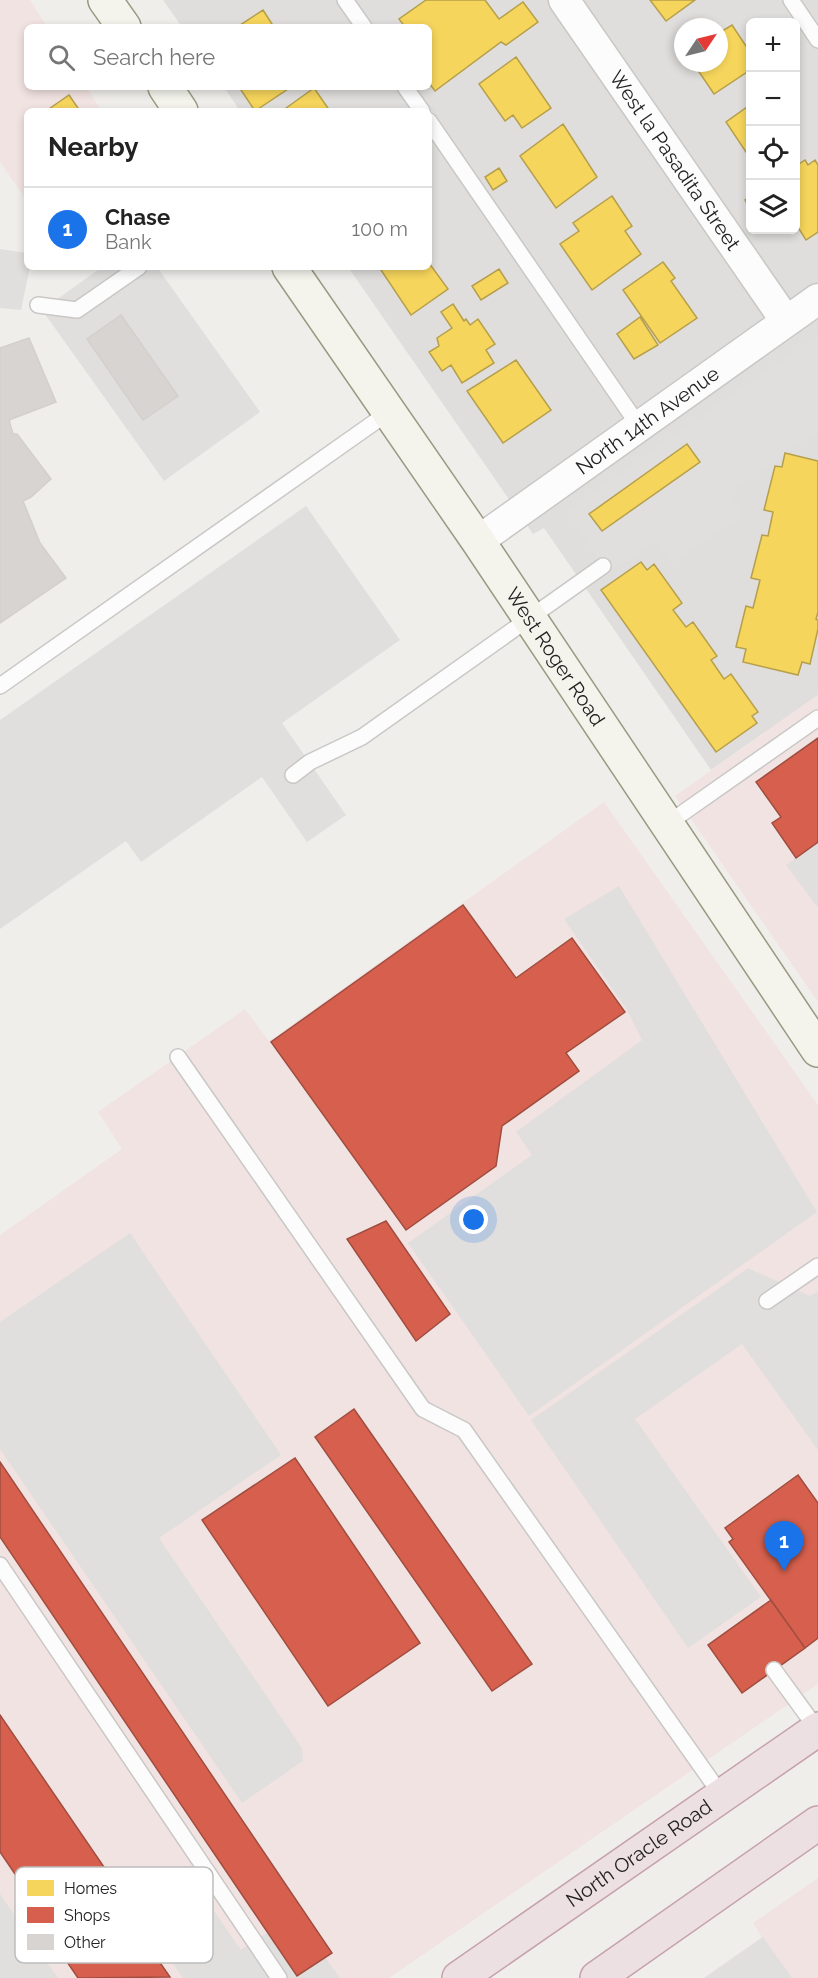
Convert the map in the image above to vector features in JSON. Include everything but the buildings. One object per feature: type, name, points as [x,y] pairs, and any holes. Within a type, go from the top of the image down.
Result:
[{"type":"highway","name":"North Oracle Road","points":[[459,1978],[817,1729]]},
{"type":"highway","points":[[597,1978],[818,1823]]},
{"type":"street","points":[[105,0],[122,24]]},
{"type":"street","name":"West la Pasadita Street","points":[[564,0],[786,321]]},
{"type":"street","points":[[167,90],[179,108]]},
{"type":"street","name":"West Roger Road","points":[[291,270],[477,541],[818,1050]]},
{"type":"street","name":"North 14th Avenue","points":[[477,541],[818,299]]},
{"type":"lane","points":[[345,0],[362,24]]},
{"type":"lane","points":[[791,0],[818,40]]},
{"type":"lane","points":[[407,90],[420,108]]},
{"type":"lane","points":[[432,125],[639,426]]},
{"type":"lane","points":[[38,305],[77,310],[135,270]]},
{"type":"lane","points":[[0,686],[389,412]]},
{"type":"lane","points":[[293,775],[310,762],[362,737],[603,566]]},
{"type":"lane","points":[[667,824],[818,718]]},
{"type":"lane","points":[[178,1057],[423,1409],[464,1430],[722,1796]]},
{"type":"lane","points":[[767,1301],[818,1266]]},
{"type":"lane","points":[[0,1565],[204,1867]]},
{"type":"lane","points":[[774,1670],[817,1729]]},
{"type":"lane","points":[[213,1880],[279,1978]]},
{"type":"shaded area","points":[[0,0],[30,0],[45,24],[24,24],[24,90],[88,90],[100,108],[24,108],[24,197],[0,162]]},
{"type":"shaded area","points":[[163,0],[818,0],[818,695],[711,770],[544,528],[533,534],[350,270],[432,270],[432,108],[238,108],[226,90],[432,90],[432,24],[180,24]]},
{"type":"shaded area","points":[[0,249],[24,253],[24,270],[29,270],[21,310],[0,308]]},
{"type":"shaded area","points":[[98,270],[159,270],[260,412],[164,481],[42,310]]},
{"type":"shaded area","points":[[818,335],[818,431],[727,493],[743,515],[672,563],[656,541],[608,572],[566,511]]},
{"type":"shaded area","points":[[306,506],[400,640],[282,723],[346,815],[307,842],[262,777],[141,862],[126,841],[0,929],[0,720]]},
{"type":"shaded area","points":[[818,695],[818,1002],[675,796]]},
{"type":"shaded area","points":[[604,802],[818,1105],[818,1684],[389,1978],[0,1978],[0,1235],[122,1149],[98,1112],[245,1009],[269,1041]]},
{"type":"shaded area","points":[[818,842],[818,908],[786,865]]},
{"type":"shaded area","points":[[619,886],[817,1212],[529,1416],[408,1243],[532,1155],[516,1132],[642,1040],[627,1010],[564,919]]},
{"type":"shaded area","points":[[130,1233],[281,1455],[159,1538],[302,1748],[303,1761],[242,1803],[0,1449],[0,1322]]},
{"type":"shaded area","points":[[748,1268],[810,1296],[818,1291],[818,1450],[742,1344],[635,1419],[761,1597],[688,1648],[531,1420]]},
{"type":"shaded area","points":[[818,1878],[818,1978],[704,1978],[762,1937],[753,1923]]},
{"type":"shaded area","points":[[0,1894],[15,1916],[15,1963],[48,1963],[58,1978],[0,1978]]},
{"type":"shaded area","points":[[213,1910],[241,1950],[268,1932],[297,1976],[325,1957],[340,1978],[183,1978],[173,1963],[213,1963]]},
{"type":"shaded area","points":[[763,1937],[792,1978],[704,1978]]},
{"type":"place","name":"Chase","points":[[784,1571]]}]
